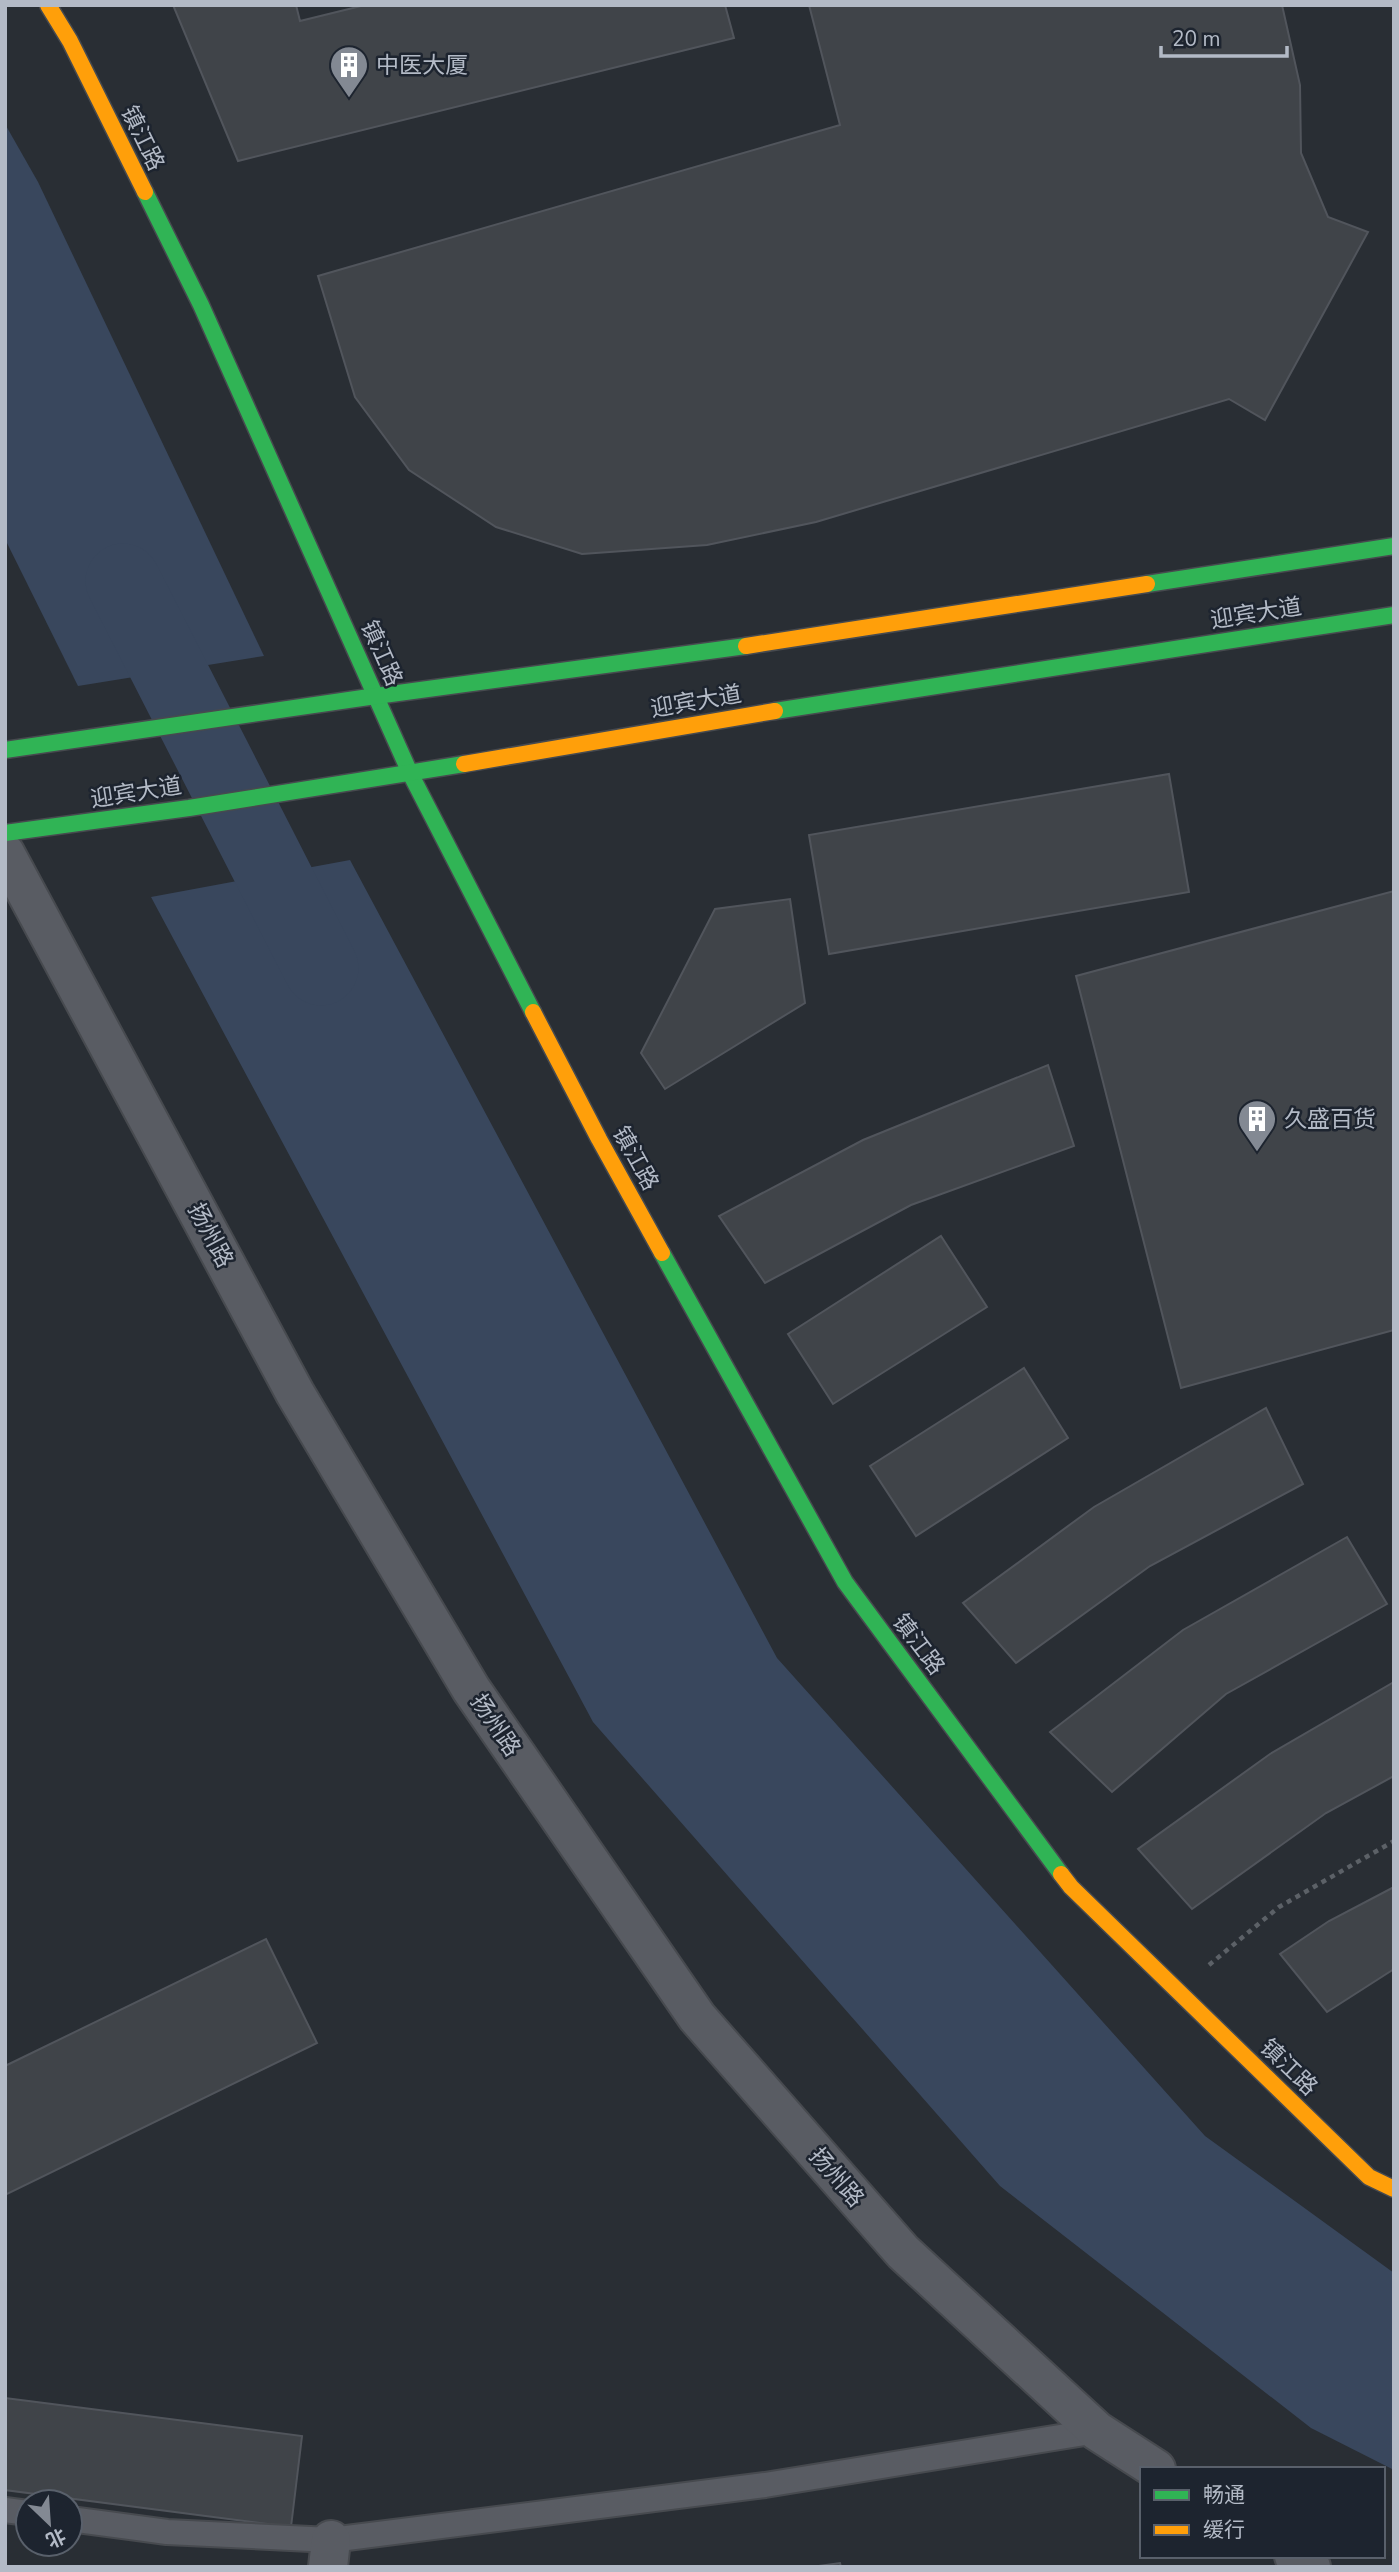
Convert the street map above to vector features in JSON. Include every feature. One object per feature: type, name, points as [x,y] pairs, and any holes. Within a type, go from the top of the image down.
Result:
[{"type":"main road","name":"镇江路","points":[[48,5],[70,41],[201,305],[410,773],[599,1139],[845,1582],[1071,1887],[1369,2177],[1394,2189]]},
{"type":"main road","name":"迎宾大道","points":[[5,750],[739,647],[1394,546]]},
{"type":"main road","name":"迎宾大道","points":[[5,833],[92,823],[410,773],[755,714],[1394,615]]},
{"type":"street","name":"扬州路","points":[[5,853],[295,1392],[471,1689],[689,2006],[903,2252],[1097,2431],[1153,2467]]},
{"type":"lane","points":[[84,2521],[330,2553],[1097,2431]]},
{"type":"path","points":[[1178,1990],[1279,1907],[1394,1842]]},
{"type":"water","points":[[5,124],[38,182],[264,656],[78,686],[5,539]]},
{"type":"water","points":[[350,860],[777,1658],[1205,2136],[1394,2273],[1394,2470],[1311,2428],[1000,2186],[593,1722],[151,897]]},
{"type":"building","name":"中医大厦","points":[[173,5],[296,5],[300,21],[365,5],[725,5],[734,38],[238,161]]},
{"type":"building","points":[[809,5],[1282,5],[1300,85],[1301,153],[1328,217],[1368,232],[1265,420],[1229,399],[816,522],[707,545],[582,554],[496,527],[409,470],[355,397],[318,276],[840,125]]},
{"type":"building","points":[[1169,774],[1189,892],[829,954],[809,835]]},
{"type":"building","name":"久盛百货","points":[[1394,891],[1394,1330],[1181,1388],[1076,976]]},
{"type":"building","points":[[790,899],[805,1003],[665,1089],[641,1053],[715,909]]},
{"type":"building","points":[[1048,1065],[1074,1146],[911,1205],[765,1283],[719,1216],[863,1140]]},
{"type":"building","points":[[941,1236],[987,1307],[833,1404],[788,1334]]},
{"type":"building","points":[[1024,1368],[1068,1438],[916,1536],[870,1466]]},
{"type":"building","points":[[1266,1408],[1303,1484],[1150,1566],[1016,1663],[963,1603],[1094,1507]]},
{"type":"building","points":[[1347,1537],[1387,1604],[1226,1694],[1112,1792],[1050,1732],[1183,1630]]},
{"type":"building","points":[[1394,1682],[1394,1776],[1326,1813],[1192,1909],[1138,1849],[1270,1754]]},
{"type":"building","points":[[1394,1887],[1394,1969],[1327,2012],[1280,1954],[1329,1921]]},
{"type":"building","points":[[266,1939],[317,2043],[5,2195],[5,2066]]},
{"type":"building","points":[[5,2398],[302,2436],[291,2527],[84,2500],[84,2488],[5,2490]]},
{"type":"building","points":[[840,2563],[841,2567],[811,2567]]},
{"type":"waterway","points":[[123,581],[321,968]]},
{"type":"traffic: fast","points":[[145,192],[201,305],[410,773],[533,1012]]},
{"type":"traffic: fast","points":[[1147,584],[1394,546]]},
{"type":"traffic: fast","points":[[775,711],[1394,615]]},
{"type":"traffic: fast","points":[[5,750],[746,646]]},
{"type":"traffic: fast","points":[[5,833],[189,808],[464,764]]},
{"type":"traffic: fast","points":[[662,1253],[845,1582],[1061,1874]]},
{"type":"traffic: slow","points":[[48,5],[70,41],[145,192]]},
{"type":"traffic: slow","points":[[746,646],[1147,584]]},
{"type":"traffic: slow","points":[[464,764],[775,711]]},
{"type":"traffic: slow","points":[[533,1012],[662,1253]]},
{"type":"traffic: slow","points":[[1061,1874],[1071,1887],[1369,2177],[1394,2189]]},
{"type":"place","name":"中医大厦","points":[[349,99]]},
{"type":"place","name":"久盛百货","points":[[1257,1153]]}]
